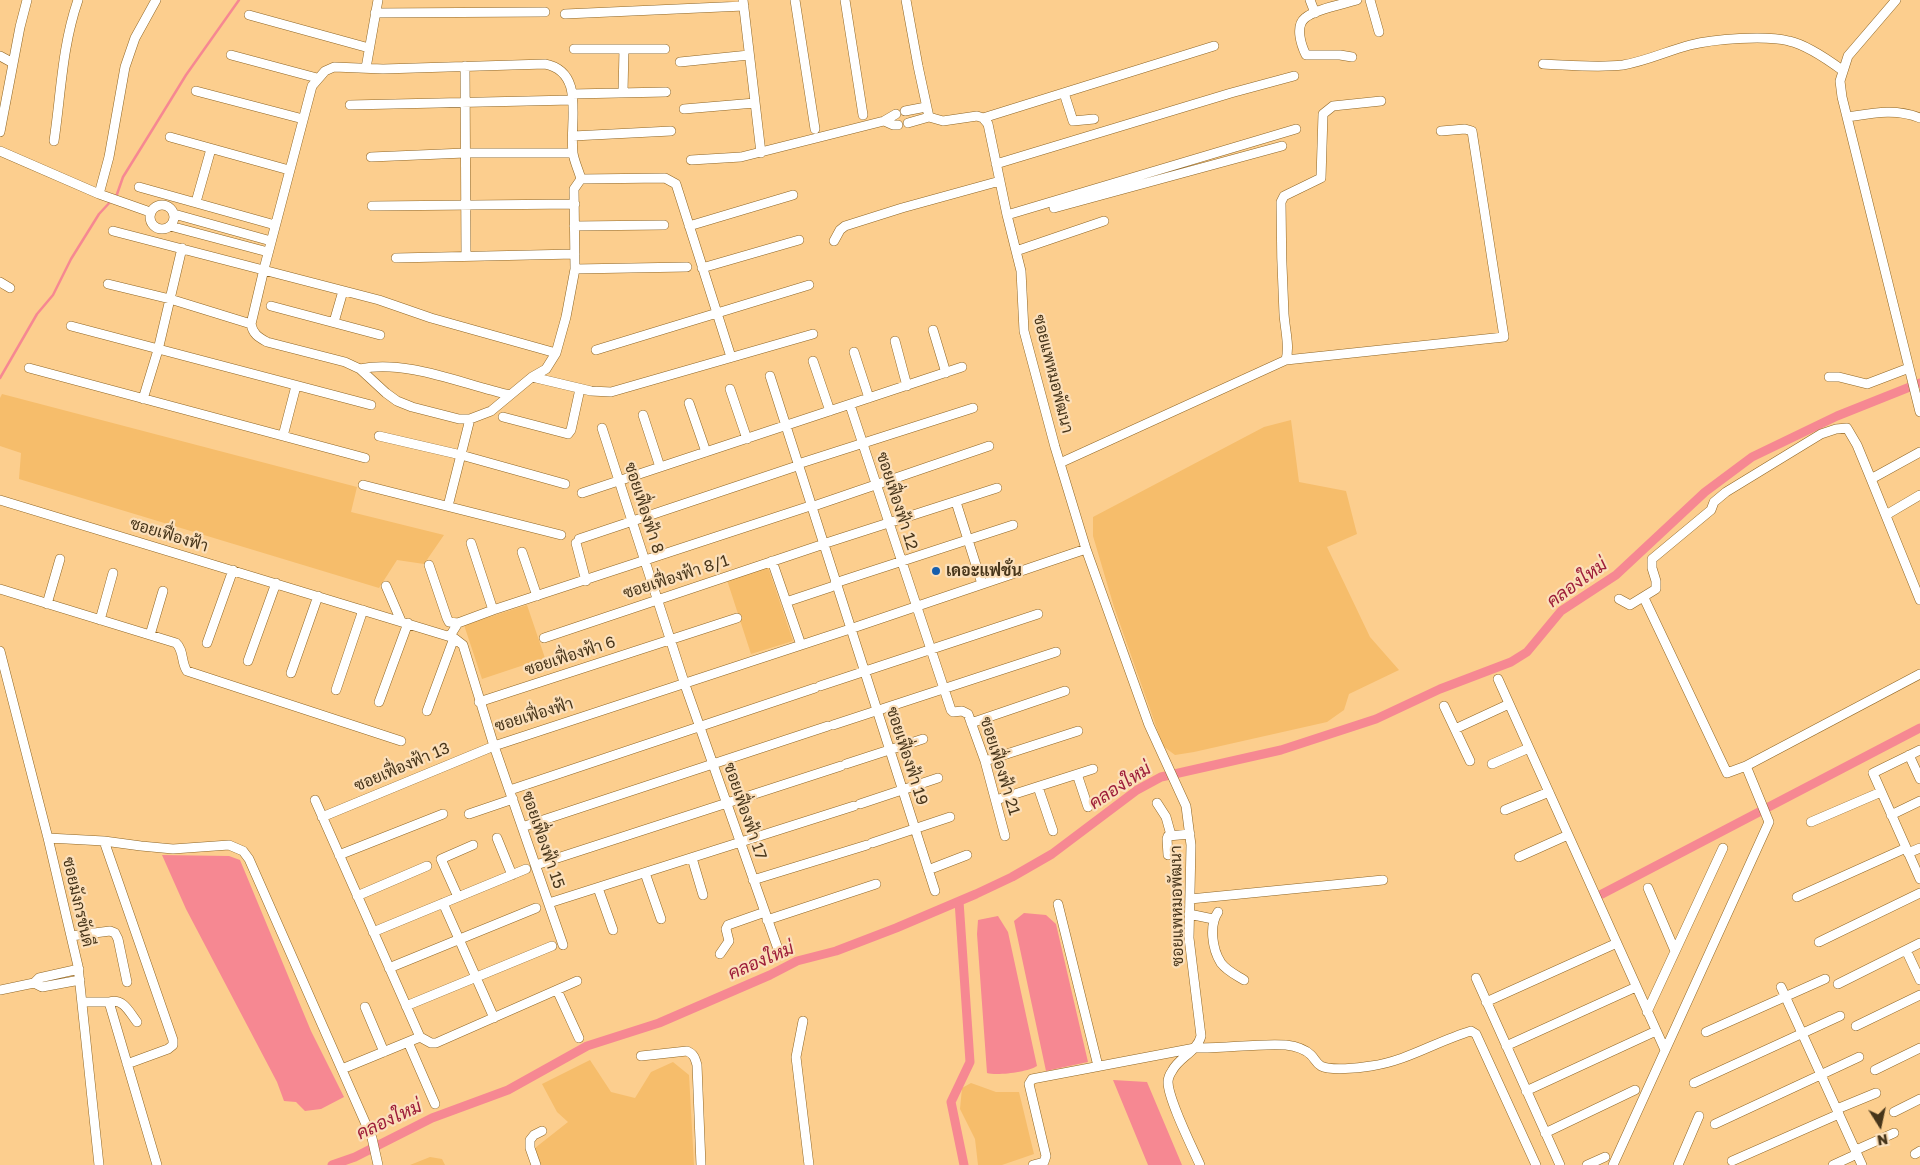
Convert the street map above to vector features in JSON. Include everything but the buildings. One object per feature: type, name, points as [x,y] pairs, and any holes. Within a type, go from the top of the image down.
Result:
[{"type":"street","points":[[0,132],[27,0]]},
{"type":"street","points":[[54,141],[66,45],[77,0]]},
{"type":"street","points":[[103,195],[125,67],[135,38],[156,0]]},
{"type":"street","points":[[798,0],[815,129]]},
{"type":"street","points":[[845,0],[863,115]]},
{"type":"street","points":[[906,0],[929,117]]},
{"type":"street","points":[[1310,0],[1315,13]]},
{"type":"street","points":[[1352,57],[1305,54],[1300,25],[1305,18],[1315,13],[1357,0]]},
{"type":"street","points":[[1370,0],[1379,32]]},
{"type":"street","points":[[1896,0],[1848,56],[1843,68],[1840,88],[1920,412]]},
{"type":"street","points":[[366,68],[375,13],[375,1]]},
{"type":"street","points":[[565,14],[743,3],[761,153]]},
{"type":"street","points":[[375,13],[545,12]]},
{"type":"street","points":[[249,15],[368,48]]},
{"type":"street","points":[[1543,64],[1581,66],[1622,65],[1644,61],[1688,46],[1713,40],[1776,38],[1798,45],[1843,68]]},
{"type":"street","points":[[908,122],[929,117],[942,121],[970,117],[983,118],[1214,46]]},
{"type":"street","points":[[574,49],[665,49]]},
{"type":"street","points":[[623,92],[624,49]]},
{"type":"street","points":[[231,55],[317,78]]},
{"type":"street","points":[[680,62],[749,55]]},
{"type":"street","points":[[0,56],[13,63]]},
{"type":"street","points":[[545,64],[555,66],[565,73],[569,79],[572,97],[573,153],[581,179],[574,189],[575,269],[570,300],[556,353],[546,369],[532,377],[491,412],[470,419],[450,418],[397,401],[360,369],[345,362],[267,342],[257,337],[253,331],[251,324],[268,252],[312,86],[325,71],[334,67],[545,64]]},
{"type":"street","points":[[465,66],[466,256]]},
{"type":"street","points":[[996,164],[1231,93],[1294,76]]},
{"type":"street","points":[[196,91],[303,119]]},
{"type":"street","points":[[350,105],[572,97],[623,92],[666,92]]},
{"type":"street","points":[[1064,93],[1073,121],[1094,119]]},
{"type":"street","points":[[1286,360],[1288,352],[1284,321],[1281,202],[1284,196],[1321,178],[1323,114],[1334,106],[1382,101]]},
{"type":"street","points":[[684,109],[755,103]]},
{"type":"street","points":[[691,160],[735,158],[761,153],[884,121],[900,113],[926,107]]},
{"type":"street","points":[[1848,117],[1886,111],[1907,112],[1920,118]]},
{"type":"street","name":"ซอยแพหมอพัฒนา","points":[[983,118],[989,128],[1023,281],[1024,331],[1060,463],[1086,549],[1149,725],[1186,806],[1190,834],[1189,938],[1200,1036],[1195,1048]]},
{"type":"street","points":[[884,121],[898,125]]},
{"type":"street","points":[[1060,463],[1286,360],[1504,337],[1472,131],[1465,128],[1441,131]]},
{"type":"street","points":[[1008,218],[1296,129]]},
{"type":"street","points":[[573,136],[671,131]]},
{"type":"street","points":[[170,137],[289,170]]},
{"type":"street","points":[[1008,218],[1282,146]]},
{"type":"street","points":[[196,202],[210,149]]},
{"type":"street","points":[[0,152],[103,195],[150,212]]},
{"type":"street","points":[[370,157],[465,153],[573,153]]},
{"type":"street","points":[[581,179],[670,180],[676,184],[731,357]]},
{"type":"street","points":[[834,241],[840,230],[845,226],[1000,181]]},
{"type":"street","points":[[139,187],[275,225]]},
{"type":"street","points":[[689,226],[793,195]]},
{"type":"street","points":[[372,206],[574,204]]},
{"type":"street","points":[[166,205],[171,208],[174,220],[170,226],[164,229],[158,228],[152,224],[150,212],[154,207],[166,205]]},
{"type":"street","points":[[174,214],[271,241]]},
{"type":"street","points":[[1016,250],[1104,221]]},
{"type":"street","points":[[574,226],[664,225]]},
{"type":"street","points":[[170,226],[268,252]]},
{"type":"street","points":[[112,231],[264,269],[556,353]]},
{"type":"street","points":[[702,268],[798,240]]},
{"type":"street","points":[[143,399],[158,350],[182,248]]},
{"type":"street","points":[[396,258],[575,254]]},
{"type":"street","points":[[575,269],[687,267]]},
{"type":"street","points":[[0,282],[10,288]]},
{"type":"street","points":[[108,284],[170,299],[251,324]]},
{"type":"street","points":[[596,350],[809,285]]},
{"type":"street","points":[[334,322],[343,291]]},
{"type":"street","points":[[271,306],[380,335]]},
{"type":"street","points":[[72,326],[371,405]]},
{"type":"street","points":[[933,330],[946,373]]},
{"type":"street","points":[[532,377],[580,389],[611,392],[813,334]]},
{"type":"street","points":[[895,341],[907,386]]},
{"type":"street","points":[[854,352],[869,398]]},
{"type":"street","points":[[813,361],[830,411]]},
{"type":"street","points":[[360,369],[372,366],[404,368],[510,395]]},
{"type":"street","points":[[29,368],[365,458]]},
{"type":"street","points":[[582,493],[962,368]]},
{"type":"street","points":[[1829,377],[1840,377],[1867,384],[1910,373]]},
{"type":"street","name":"ซอยเฟื่องฟ้า 19","points":[[770,376],[833,585],[850,629],[935,891]]},
{"type":"street","points":[[283,436],[296,386]]},
{"type":"street","points":[[503,417],[568,434],[571,430],[580,389]]},
{"type":"street","points":[[730,389],[747,439]]},
{"type":"street","points":[[689,403],[706,452]]},
{"type":"street","name":"ซอยเฟื่องฟ้า 12","points":[[850,405],[917,605]]},
{"type":"street","points":[[586,581],[577,541],[797,465],[973,408]]},
{"type":"street","points":[[643,415],[660,467]]},
{"type":"street","points":[[448,506],[470,419]]},
{"type":"street","name":"ซอยเฟื่องฟ้า 8","points":[[602,428],[684,682]]},
{"type":"street","points":[[1619,599],[1630,606],[1654,591],[1657,585],[1652,559],[1711,510],[1714,502],[1726,492],[1820,434],[1846,428],[1858,445],[1920,600]]},
{"type":"street","points":[[379,436],[460,455],[565,484]]},
{"type":"street","points":[[429,565],[449,622],[458,623],[876,486],[989,446]]},
{"type":"street","points":[[1871,479],[1920,452]]},
{"type":"street","points":[[363,485],[561,535]]},
{"type":"street","name":"ซอยเฟื่องฟ้า 8/1","points":[[544,638],[772,561],[998,488]]},
{"type":"street","points":[[1886,515],[1920,495]]},
{"type":"street","name":"ซอยเฟื่องฟ้า","points":[[0,500],[452,637],[464,645],[494,746],[1086,549]]},
{"type":"street","points":[[956,502],[982,584]]},
{"type":"street","points":[[786,602],[901,561],[1013,526]]},
{"type":"street","points":[[471,543],[493,610]]},
{"type":"street","points":[[522,552],[537,596]]},
{"type":"street","points":[[47,604],[60,559]]},
{"type":"street","points":[[772,561],[801,645]]},
{"type":"street","points":[[207,644],[233,570]]},
{"type":"street","points":[[100,620],[114,573]]},
{"type":"street","points":[[248,661],[276,583]]},
{"type":"street","points":[[379,702],[404,622],[386,586]]},
{"type":"street","points":[[0,589],[179,645],[184,666],[192,673],[401,741]]},
{"type":"street","points":[[150,635],[163,591]]},
{"type":"street","points":[[292,673],[318,596]]},
{"type":"street","points":[[1644,598],[1727,773],[1746,766],[1920,674]]},
{"type":"street","name":"ซอยเฟื่องฟ้า 21","points":[[917,605],[952,711],[966,712],[972,723],[1006,836]]},
{"type":"street","points":[[336,690],[363,610]]},
{"type":"street","points":[[510,790],[1038,614]]},
{"type":"street","name":"ซอยเฟื่องฟ้า 6","points":[[480,702],[737,618]]},
{"type":"street","points":[[427,711],[458,623]]},
{"type":"street","name":"ซอยมังกรขันดี","points":[[0,651],[79,969],[93,1122],[99,1165]]},
{"type":"street","points":[[522,827],[1056,652]]},
{"type":"street","points":[[1498,679],[1665,1050]]},
{"type":"street","name":"ซอยเฟื่องฟ้า 17","points":[[684,682],[778,949]]},
{"type":"street","points":[[972,723],[1065,691]]},
{"type":"street","points":[[1455,729],[1509,704]]},
{"type":"street","points":[[1444,706],[1470,760]]},
{"type":"street","points":[[985,761],[1078,730]]},
{"type":"street","points":[[536,865],[923,740]]},
{"type":"street","name":"ซอยเฟื่องฟ้า 15","points":[[494,746],[563,945]]},
{"type":"street","name":"ซอยเฟื่องฟ้า 13","points":[[322,817],[494,746]]},
{"type":"street","points":[[1492,764],[1529,748]]},
{"type":"street","points":[[1920,750],[1873,773],[1920,879]]},
{"type":"street","points":[[1909,755],[1920,779]]},
{"type":"street","points":[[1613,1165],[1769,822],[1746,766]]},
{"type":"street","points":[[996,800],[1093,770]]},
{"type":"street","points":[[1077,774],[1088,807]]},
{"type":"street","points":[[549,903],[938,778]]},
{"type":"street","points":[[1038,787],[1053,831]]},
{"type":"street","points":[[1505,810],[1549,792]]},
{"type":"street","points":[[1811,822],[1881,792]]},
{"type":"street","points":[[469,814],[513,799]]},
{"type":"street","points":[[315,800],[420,1037],[433,1044],[436,1043],[577,981]]},
{"type":"street","points":[[1891,814],[1920,801]]},
{"type":"street","points":[[1157,803],[1166,817],[1171,835]]},
{"type":"street","points":[[339,855],[443,814]]},
{"type":"street","points":[[753,880],[950,817]]},
{"type":"street","points":[[1168,855],[1166,839],[1171,835],[1190,834]]},
{"type":"street","points":[[1519,857],[1568,834]]},
{"type":"street","points":[[48,838],[104,841],[174,849],[229,845],[243,851],[249,859],[342,1069],[372,1138],[378,1161]]},
{"type":"street","points":[[497,838],[512,875]]},
{"type":"street","points":[[104,841],[173,1040],[172,1045],[168,1049],[127,1064]]},
{"type":"street","points":[[458,897],[441,859],[473,845]]},
{"type":"street","points":[[1647,1012],[1723,848]]},
{"type":"street","points":[[1797,897],[1907,851],[1920,848]]},
{"type":"street","points":[[928,870],[967,855]]},
{"type":"street","points":[[692,858],[704,896]]},
{"type":"street","points":[[357,896],[427,866]]},
{"type":"street","points":[[373,932],[526,869]]},
{"type":"street","points":[[645,873],[661,918]]},
{"type":"street","points":[[1190,898],[1383,880]]},
{"type":"street","points":[[720,954],[729,941],[726,929],[728,925],[876,884]]},
{"type":"street","points":[[598,888],[613,930]]},
{"type":"street","points":[[1648,888],[1676,951]]},
{"type":"street","points":[[1819,942],[1920,893]]},
{"type":"street","points":[[443,903],[494,1018]]},
{"type":"street","points":[[1058,904],[1098,1066]]},
{"type":"street","points":[[389,968],[536,908]]},
{"type":"street","points":[[1189,916],[1215,915],[1212,928],[1220,960],[1228,971],[1244,980]]},
{"type":"street","points":[[71,936],[110,931],[115,933],[127,982]]},
{"type":"street","points":[[1486,1002],[1617,943]]},
{"type":"street","points":[[1838,984],[1920,943]]},
{"type":"street","points":[[406,1006],[552,946]]},
{"type":"street","points":[[1906,950],[1920,980]]},
{"type":"street","points":[[0,990],[34,982],[39,978],[79,969]]},
{"type":"street","points":[[1476,978],[1560,1165]]},
{"type":"street","points":[[34,982],[42,987],[80,980]]},
{"type":"street","points":[[1706,1032],[1825,980]]},
{"type":"street","points":[[1506,1046],[1636,987]]},
{"type":"street","points":[[1781,987],[1862,1165]]},
{"type":"street","points":[[557,990],[579,1038]]},
{"type":"street","points":[[1856,1026],[1920,995]]},
{"type":"street","points":[[82,1002],[109,1002],[115,1000],[122,1002],[137,1022]]},
{"type":"street","points":[[109,1002],[157,1165]]},
{"type":"street","points":[[365,1007],[384,1052]]},
{"type":"street","points":[[1694,1083],[1840,1016]]},
{"type":"street","points":[[803,1021],[796,1057],[809,1165]]},
{"type":"street","points":[[1526,1091],[1656,1031]]},
{"type":"street","points":[[1033,1165],[1044,1162],[1046,1156],[1028,1084],[1030,1081],[1195,1048],[1216,1049],[1251,1045],[1288,1046],[1302,1050],[1310,1054],[1316,1062],[1327,1068],[1355,1067],[1388,1063],[1465,1033],[1474,1032],[1536,1165]]},
{"type":"street","points":[[342,1069],[420,1037]]},
{"type":"street","points":[[408,1042],[435,1104]]},
{"type":"street","points":[[1195,1048],[1178,1062],[1172,1071],[1168,1083],[1173,1100],[1200,1165]]},
{"type":"street","points":[[1875,1070],[1920,1048]]},
{"type":"street","points":[[641,1056],[687,1051],[695,1058],[697,1066],[701,1165]]},
{"type":"street","points":[[1715,1124],[1859,1057]]},
{"type":"street","points":[[1545,1133],[1635,1090]]},
{"type":"street","points":[[1732,1161],[1876,1093]]},
{"type":"street","points":[[1894,1112],[1920,1099]]},
{"type":"street","points":[[1678,1165],[1699,1116]]},
{"type":"street","points":[[536,1165],[530,1148],[530,1140],[534,1135],[542,1132]]},
{"type":"street","points":[[1833,1165],[1894,1133]]},
{"type":"street","points":[[1587,1165],[1606,1157]]},
{"type":"shaded area","points":[[2,394],[357,487],[351,512],[444,535],[424,564],[397,560],[379,588],[19,479],[21,453],[0,446],[0,398]]},
{"type":"shaded area","points":[[1291,420],[1299,482],[1346,491],[1357,534],[1327,547],[1370,637],[1399,670],[1349,694],[1344,710],[1327,722],[1175,755],[1163,746],[1114,607],[1093,536],[1093,517],[1264,427]]},
{"type":"shaded area","points":[[768,567],[793,641],[751,654],[727,580]]},
{"type":"shaded area","points":[[527,605],[545,658],[482,679],[464,625]]},
{"type":"shaded area","points":[[162,855],[229,856],[240,860],[311,1031],[344,1097],[321,1109],[305,1111],[296,1102],[284,1101],[277,1082],[186,909]]},
{"type":"shaded area","points":[[1024,913],[1046,915],[1056,924],[1088,1062],[1046,1071],[1014,921]]},
{"type":"shaded area","points":[[998,916],[1008,932],[1037,1066],[1020,1072],[1005,1074],[987,1073],[977,934],[978,920]]},
{"type":"shaded area","points":[[590,1060],[611,1092],[635,1098],[651,1072],[673,1062],[689,1075],[694,1165],[540,1165],[535,1148],[568,1122],[557,1112],[542,1084]]},
{"type":"shaded area","points":[[1113,1080],[1147,1082],[1182,1165],[1148,1165]]},
{"type":"shaded area","points":[[971,1083],[996,1092],[1019,1092],[1034,1154],[1002,1165],[978,1165],[975,1139],[960,1109],[962,1088]]},
{"type":"shaded area","points":[[430,1157],[442,1159],[445,1165],[410,1165]]},
{"type":"waterway","points":[[116,197],[123,177],[186,75],[239,0]]},
{"type":"waterway","points":[[0,378],[37,314],[53,295],[71,259],[99,214],[112,200]]},
{"type":"waterway","name":"คลองใหม่","points":[[332,1165],[355,1157],[432,1118],[508,1090],[587,1046],[659,1023],[770,975],[797,961],[836,951],[976,894],[1012,877],[1052,854],[1137,790],[1161,777],[1281,750],[1376,719],[1440,689],[1511,662],[1527,652],[1561,611],[1616,575],[1705,492],[1752,457],[1837,416],[1920,383]]},
{"type":"waterway","points":[[1602,894],[1920,728]]},
{"type":"waterway","points":[[959,901],[970,1062],[951,1102],[964,1165]]},
{"type":"place","name":"เดอะแฟชั่น","points":[[936,571]]}]
